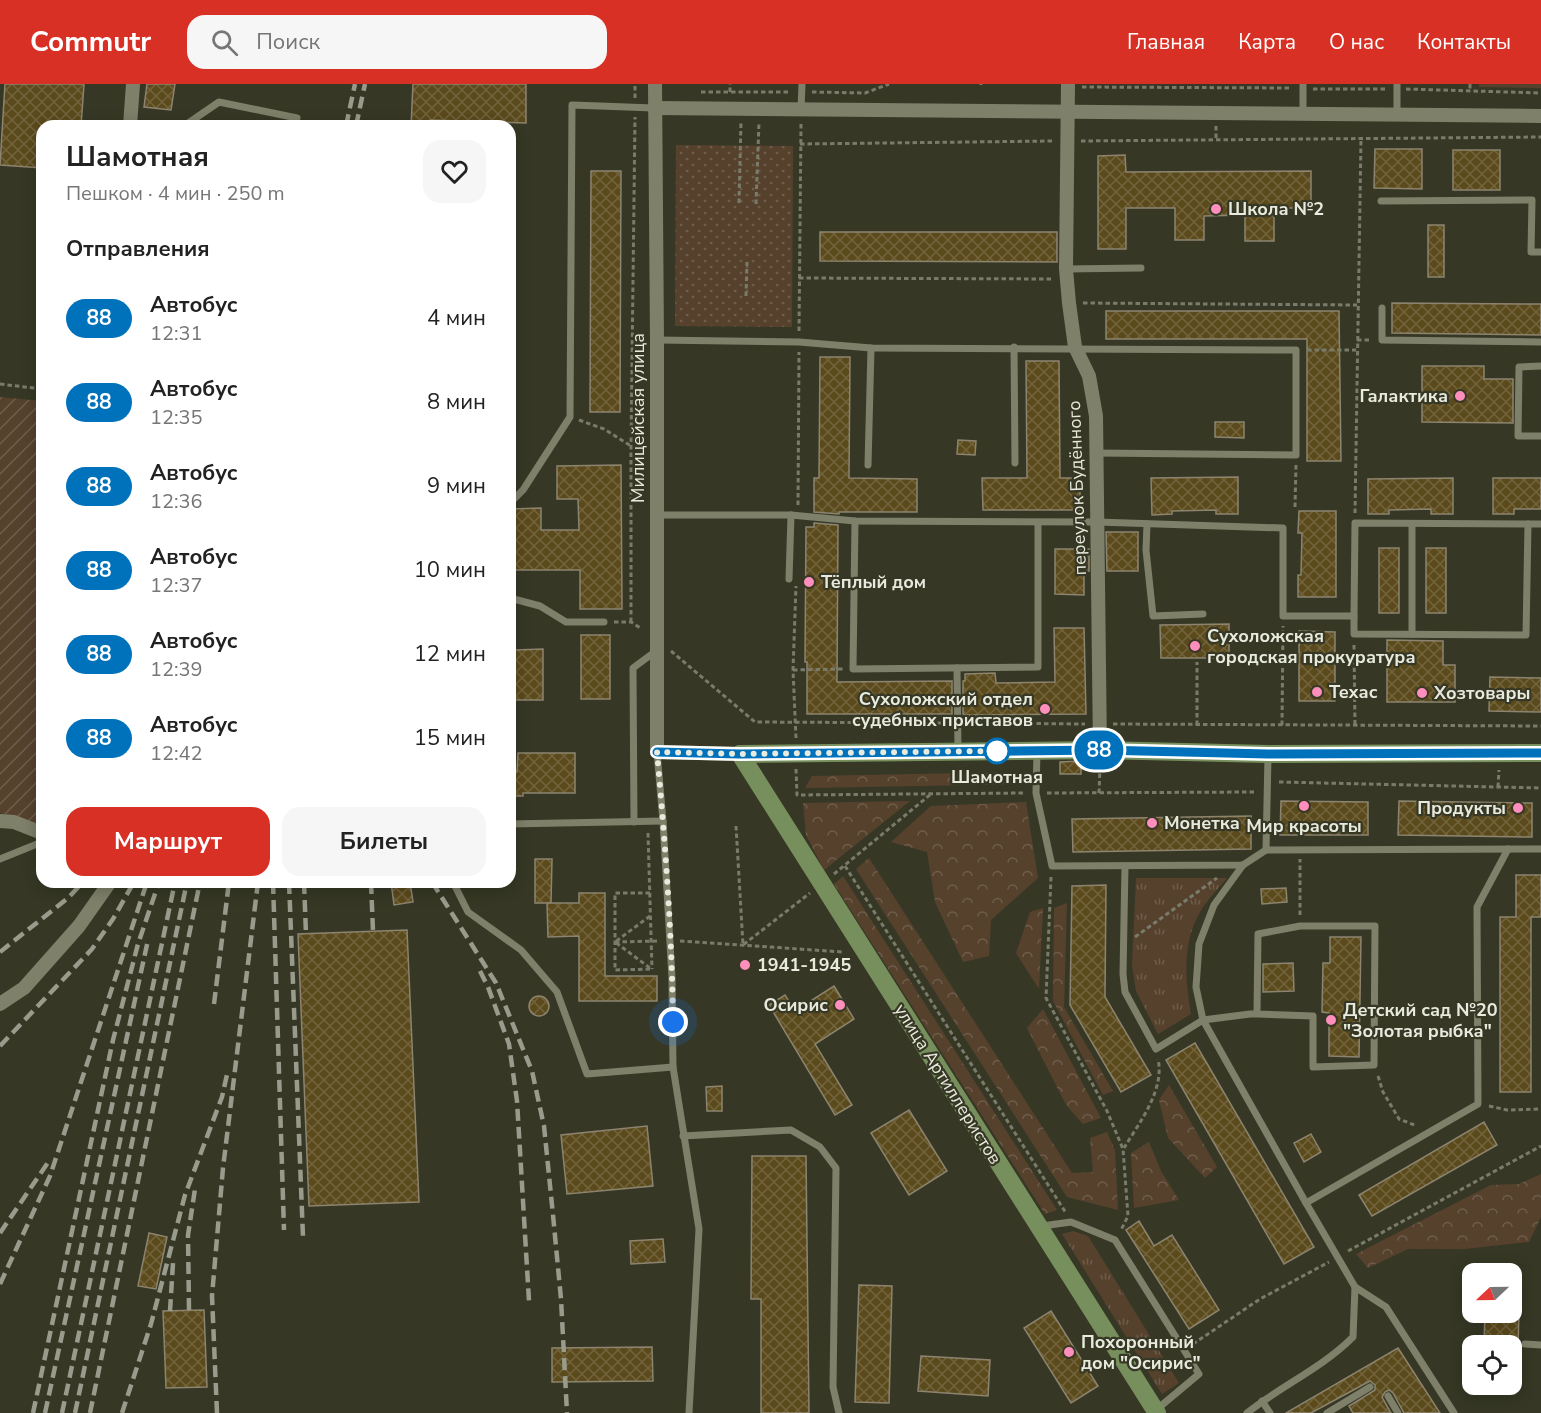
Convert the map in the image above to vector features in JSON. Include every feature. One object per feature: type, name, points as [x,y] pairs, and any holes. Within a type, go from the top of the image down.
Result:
[{"type":"street","points":[[131,120],[134,84]]},
{"type":"street","name":"Милицейская улица","points":[[654,84],[657,340],[657,752]]},
{"type":"street","name":"переулок Будённого","points":[[1068,84],[1067,274],[1069,303],[1075,348],[1089,376],[1096,416],[1100,750]]},
{"type":"street","points":[[654,108],[1541,116]]},
{"type":"street","points":[[657,752],[740,754],[1100,750],[1268,754],[1541,753]]},
{"type":"street","name":"улица Артиллеристов","points":[[740,754],[1156,1412]]},
{"type":"street","points":[[0,821],[14,822],[36,831]]},
{"type":"street","points":[[0,1004],[24,988],[79,926],[106,888]]},
{"type":"lane","points":[[1303,84],[1303,114]]},
{"type":"lane","points":[[1397,84],[1397,115]]},
{"type":"lane","points":[[801,110],[802,88]]},
{"type":"lane","points":[[193,120],[219,102],[297,117]]},
{"type":"lane","points":[[516,497],[523,490],[570,417],[572,105],[654,108]]},
{"type":"lane","points":[[1381,201],[1532,200],[1531,252],[1541,252]]},
{"type":"lane","points":[[1067,274],[1141,268]]},
{"type":"lane","points":[[1382,308],[1382,340],[1541,342]]},
{"type":"lane","points":[[657,340],[799,342],[871,348],[1296,350],[1296,455],[1096,453]]},
{"type":"lane","points":[[1014,347],[1015,463]]},
{"type":"lane","points":[[868,465],[871,348]]},
{"type":"lane","points":[[1541,366],[1519,367],[1518,436],[1541,436]]},
{"type":"lane","points":[[656,515],[795,515],[855,522],[1097,522],[1283,528],[1283,616],[1354,616]]},
{"type":"lane","points":[[793,579],[795,515]]},
{"type":"lane","points":[[855,522],[853,669],[1038,667],[1038,523]]},
{"type":"lane","points":[[1528,524],[1526,635],[1354,634],[1355,523],[1541,524]]},
{"type":"lane","points":[[1147,524],[1146,550],[1153,616],[1203,614]]},
{"type":"lane","points":[[1412,524],[1412,634]]},
{"type":"lane","points":[[516,600],[540,606],[566,622],[604,622]]},
{"type":"lane","points":[[634,822],[633,668],[656,645]]},
{"type":"lane","points":[[957,668],[958,752]]},
{"type":"lane","points":[[1038,751],[1036,793],[1052,866],[1244,865]]},
{"type":"lane","points":[[657,752],[670,941],[673,1067],[699,1229],[689,1413]]},
{"type":"lane","points":[[1266,850],[1268,754]]},
{"type":"lane","points":[[516,824],[663,821]]},
{"type":"lane","points":[[0,859],[36,845]]},
{"type":"lane","points":[[1306,1203],[1478,1104],[1477,907],[1508,849]]},
{"type":"lane","points":[[1454,1413],[1386,1307],[1355,1287],[1203,1020],[1196,987],[1199,944],[1214,905],[1244,865],[1266,850],[1541,849]]},
{"type":"lane","points":[[1125,866],[1125,992],[1156,1049],[1203,1020],[1257,1014],[1313,1016],[1313,1068],[1374,1065],[1375,926],[1300,926],[1257,934],[1257,1014]]},
{"type":"lane","points":[[456,888],[468,912],[521,950],[558,992],[587,1074],[673,1067]]},
{"type":"lane","points":[[683,1136],[790,1130],[820,1147],[836,1168],[833,1387],[839,1413]]},
{"type":"lane","points":[[1038,1226],[1071,1222],[1115,1240],[1199,1374],[1156,1412]]},
{"type":"lane","points":[[1247,1413],[1336,1354],[1353,1337],[1355,1287]]},
{"type":"lane","points":[[1525,1344],[1541,1345]]},
{"type":"lane","points":[[1327,1413],[1336,1411],[1370,1387]]},
{"type":"lane","points":[[1388,1396],[1398,1413]]},
{"type":"lane","points":[[1262,1401],[1270,1413]]},
{"type":"path","points":[[632,622],[631,446],[635,84]]},
{"type":"path","points":[[698,92],[802,88],[865,93],[889,84]]},
{"type":"path","points":[[1470,84],[1470,91]]},
{"type":"path","points":[[739,203],[741,109]]},
{"type":"path","points":[[756,204],[759,109]]},
{"type":"path","points":[[795,515],[801,110]]},
{"type":"path","points":[[800,144],[1541,137]]},
{"type":"path","points":[[1355,523],[1361,138]]},
{"type":"path","points":[[746,296],[747,262]]},
{"type":"path","points":[[799,278],[1067,274]]},
{"type":"path","points":[[1069,303],[1357,304]]},
{"type":"path","points":[[1296,350],[1356,350]]},
{"type":"path","points":[[0,384],[36,387]]},
{"type":"path","points":[[570,417],[604,429],[631,446]]},
{"type":"path","points":[[1295,507],[1296,455]]},
{"type":"path","points":[[793,579],[797,795]]},
{"type":"path","points":[[1282,725],[1283,616]]},
{"type":"path","points":[[604,622],[632,622],[656,645],[755,722],[1541,726]]},
{"type":"path","points":[[1354,634],[1355,726]]},
{"type":"path","points":[[1197,662],[1197,725]]},
{"type":"path","points":[[793,670],[853,669]]},
{"type":"path","points":[[1099,792],[1100,750]]},
{"type":"path","points":[[1267,782],[1541,788]]},
{"type":"path","points":[[648,822],[652,969]]},
{"type":"path","points":[[1300,850],[1300,926]]},
{"type":"path","points":[[1124,945],[1235,865]]},
{"type":"path","points":[[845,866],[1071,1222]]},
{"type":"path","points":[[1052,866],[1046,998],[1107,1110],[1124,1149],[1128,1216],[1121,1230]]},
{"type":"path","points":[[650,893],[615,894],[615,970],[652,969]]},
{"type":"path","points":[[615,942],[650,916]]},
{"type":"path","points":[[615,942],[670,941],[843,952]]},
{"type":"path","points":[[615,942],[652,969]]},
{"type":"path","points":[[1124,1149],[1148,1109],[1161,1072],[1156,1049]]},
{"type":"path","points":[[1374,1065],[1383,1092],[1399,1119],[1431,1131]]},
{"type":"path","points":[[1478,1104],[1507,1110],[1541,1109]]},
{"type":"path","points":[[1184,1350],[1260,1299],[1541,1146]]},
{"type":"green space","points":[[1479,84],[1541,84],[1541,88],[1479,87]]},
{"type":"green space","points":[[676,145],[793,146],[792,327],[675,326]]},
{"type":"green space","points":[[0,397],[36,400],[36,824],[0,813]]},
{"type":"green space","points":[[1019,772],[1025,784],[805,788],[812,776]]},
{"type":"green space","points":[[910,801],[824,870],[806,835],[803,803]]},
{"type":"green space","points":[[1026,802],[1038,878],[991,920],[989,956],[963,962],[935,902],[927,852],[891,842],[931,806]]},
{"type":"green space","points":[[869,858],[1072,1173],[1093,1172],[1090,1138],[1107,1132],[1115,1150],[1118,1210],[1067,1197],[856,869]]},
{"type":"green space","points":[[843,876],[1057,1210],[1045,1214],[834,884]]},
{"type":"green space","points":[[1136,878],[1227,878],[1203,908],[1190,936],[1186,975],[1191,1014],[1158,1034],[1136,991],[1132,965]]},
{"type":"green space","points":[[1067,903],[1064,1007],[1113,1091],[1103,1095],[1053,1001],[1054,908]]},
{"type":"green space","points":[[1043,908],[1039,989],[1016,953],[1030,912]]},
{"type":"green space","points":[[1043,1009],[1101,1118],[1083,1124],[1066,1105],[1027,1028]]},
{"type":"green space","points":[[1169,1085],[1217,1167],[1205,1178],[1168,1138],[1159,1100]]},
{"type":"green space","points":[[1149,1142],[1161,1171],[1179,1200],[1134,1208],[1131,1153]]},
{"type":"green space","points":[[1541,1174],[1541,1217],[1529,1242],[1464,1249],[1408,1249],[1368,1268],[1356,1254],[1491,1185],[1519,1184]]},
{"type":"green space","points":[[1073,1231],[1088,1236],[1179,1383],[1162,1394],[1062,1234]]},
{"type":"building","points":[[5,84],[84,84],[81,120],[36,120],[36,168],[0,165]]},
{"type":"building","points":[[147,84],[175,84],[171,110],[144,107]]},
{"type":"building","points":[[413,84],[526,84],[526,123],[516,123],[516,120],[411,120]]},
{"type":"building","points":[[1375,149],[1422,149],[1422,189],[1374,188]]},
{"type":"building","points":[[1453,150],[1500,150],[1500,190],[1453,190]]},
{"type":"building","points":[[1125,155],[1126,172],[1311,171],[1311,208],[1274,208],[1274,241],[1245,241],[1245,215],[1204,216],[1204,240],[1175,240],[1175,208],[1126,208],[1126,249],[1098,249],[1098,156]]},
{"type":"building","points":[[591,171],[621,171],[620,412],[590,412]]},
{"type":"building","points":[[1428,225],[1444,225],[1444,277],[1428,277]]},
{"type":"building","points":[[820,232],[1057,232],[1057,262],[820,261]]},
{"type":"building","points":[[1392,303],[1541,304],[1541,335],[1392,333]]},
{"type":"building","points":[[1106,311],[1339,311],[1341,461],[1307,461],[1307,339],[1106,339]]},
{"type":"building","points":[[820,357],[850,357],[849,478],[917,479],[917,512],[839,512],[839,514],[814,512],[814,478],[819,478]]},
{"type":"building","points":[[1026,361],[1059,361],[1060,478],[1080,478],[1080,510],[983,510],[982,478],[1027,478]]},
{"type":"building","points":[[1422,366],[1484,366],[1484,379],[1513,379],[1513,423],[1422,422]]},
{"type":"building","points":[[1215,422],[1244,422],[1244,438],[1215,437]]},
{"type":"building","points":[[958,440],[976,441],[975,455],[957,454]]},
{"type":"building","points":[[621,465],[622,609],[580,609],[580,570],[516,570],[516,509],[541,508],[541,530],[579,530],[578,499],[557,499],[557,466]]},
{"type":"building","points":[[1238,477],[1238,514],[1216,514],[1216,510],[1172,511],[1172,514],[1152,515],[1151,478]]},
{"type":"building","points":[[1453,478],[1453,514],[1431,514],[1431,509],[1389,510],[1389,514],[1368,514],[1368,479]]},
{"type":"building","points":[[1493,478],[1541,478],[1541,509],[1514,509],[1514,514],[1493,514]]},
{"type":"building","points":[[1299,511],[1336,511],[1336,597],[1298,597],[1302,533],[1298,533]]},
{"type":"building","points":[[814,523],[838,525],[837,682],[952,681],[952,714],[807,714],[806,527],[814,527]]},
{"type":"building","points":[[1106,532],[1138,532],[1138,571],[1107,571]]},
{"type":"building","points":[[1379,548],[1399,548],[1399,613],[1379,613]]},
{"type":"building","points":[[1426,548],[1446,548],[1446,613],[1426,613]]},
{"type":"building","points":[[1055,549],[1089,549],[1089,571],[1084,571],[1084,595],[1055,594]]},
{"type":"building","points":[[1229,624],[1229,658],[1161,658],[1160,625]]},
{"type":"building","points":[[1054,628],[1084,628],[1086,714],[963,714],[965,674],[995,673],[996,683],[1055,682]]},
{"type":"building","points":[[1299,631],[1335,632],[1335,701],[1299,701]]},
{"type":"building","points":[[581,635],[610,635],[610,699],[581,699]]},
{"type":"building","points":[[1387,640],[1443,641],[1443,665],[1455,665],[1455,702],[1387,702]]},
{"type":"building","points":[[543,649],[543,700],[516,700],[516,650]]},
{"type":"building","points":[[1490,677],[1541,678],[1541,712],[1489,711]]},
{"type":"building","points":[[518,753],[575,753],[575,793],[523,793],[523,796],[516,796]]},
{"type":"building","points":[[1081,761],[1081,774],[1060,774],[1060,762]]},
{"type":"building","points":[[1281,801],[1368,802],[1368,835],[1280,835]]},
{"type":"building","points":[[1399,801],[1532,803],[1532,837],[1398,835]]},
{"type":"building","points":[[1251,816],[1251,849],[1073,852],[1072,819]]},
{"type":"building","points":[[535,859],[552,859],[551,903],[535,903]]},
{"type":"building","points":[[1516,875],[1541,875],[1541,917],[1531,917],[1531,1092],[1500,1092],[1500,917],[1516,917]]},
{"type":"building","points":[[1106,885],[1105,997],[1151,1075],[1121,1092],[1070,1005],[1072,886]]},
{"type":"building","points":[[392,888],[411,888],[413,902],[394,905]]},
{"type":"building","points":[[1286,888],[1287,902],[1262,904],[1261,889]]},
{"type":"building","points":[[579,893],[605,893],[605,976],[657,976],[657,1001],[579,1001],[579,936],[548,937],[547,903],[579,903]]},
{"type":"building","points":[[407,930],[419,1202],[309,1206],[298,934]]},
{"type":"building","points":[[1330,937],[1361,937],[1359,1057],[1329,1056],[1329,1013],[1322,1012],[1323,963],[1330,963]]},
{"type":"building","points":[[1293,963],[1294,991],[1263,992],[1263,964]]},
{"type":"building","points":[[834,986],[854,1019],[815,1044],[852,1105],[835,1115],[769,1005],[785,995],[795,1011]]},
{"type":"building","points":[[539,996],[546,999],[549,1006],[546,1013],[539,1016],[532,1013],[529,1006],[532,999]]},
{"type":"building","points":[[1195,1043],[1314,1247],[1284,1264],[1166,1060]]},
{"type":"building","points":[[722,1086],[722,1111],[707,1111],[706,1087]]},
{"type":"building","points":[[909,1110],[947,1171],[909,1195],[871,1133]]},
{"type":"building","points":[[1484,1122],[1497,1145],[1372,1216],[1359,1195]]},
{"type":"building","points":[[647,1126],[653,1186],[567,1194],[561,1135]]},
{"type":"building","points":[[1311,1134],[1321,1152],[1304,1162],[1294,1143]]},
{"type":"building","points":[[752,1156],[806,1156],[809,1413],[761,1413],[761,1299],[751,1299]]},
{"type":"building","points":[[1139,1221],[1154,1246],[1172,1235],[1219,1310],[1189,1329],[1126,1230]]},
{"type":"building","points":[[149,1233],[167,1237],[156,1289],[138,1286]]},
{"type":"building","points":[[663,1239],[665,1262],[631,1264],[630,1241]]},
{"type":"building","points":[[859,1285],[892,1286],[889,1403],[855,1402]]},
{"type":"building","points":[[204,1310],[207,1387],[166,1388],[163,1311]]},
{"type":"building","points":[[1051,1311],[1098,1386],[1071,1403],[1024,1328]]},
{"type":"building","points":[[1485,1323],[1519,1323],[1518,1335],[1484,1335]]},
{"type":"building","points":[[652,1347],[653,1381],[552,1382],[552,1348]]},
{"type":"building","points":[[1398,1348],[1440,1413],[1404,1413],[1389,1390],[1382,1397],[1391,1413],[1353,1413],[1349,1406],[1375,1390],[1375,1385],[1370,1381],[1311,1413],[1286,1413]]},
{"type":"building","points":[[921,1356],[990,1360],[988,1396],[918,1391]]},
{"type":"railway","points":[[347,120],[355,84]]},
{"type":"railway","points":[[357,120],[365,84]]},
{"type":"railway","points":[[0,952],[77,888]]},
{"type":"railway","points":[[0,1046],[92,949],[131,888]]},
{"type":"railway","points":[[0,1284],[50,1176],[145,888]]},
{"type":"railway","points":[[33,1413],[113,1040],[138,944],[157,888]]},
{"type":"railway","points":[[62,1413],[174,888]]},
{"type":"railway","points":[[75,1413],[186,888]]},
{"type":"railway","points":[[90,1413],[199,888]]},
{"type":"railway","points":[[214,1004],[228,888]]},
{"type":"railway","points":[[217,1413],[212,1296],[223,1168],[257,888]]},
{"type":"railway","points":[[273,888],[284,1230]]},
{"type":"railway","points":[[289,888],[303,1237]]},
{"type":"railway","points":[[304,888],[306,934]]},
{"type":"railway","points":[[371,888],[373,931]]},
{"type":"railway","points":[[436,888],[496,983],[532,1071],[544,1126],[561,1299],[567,1413]]},
{"type":"railway","points":[[45,1413],[148,940]]},
{"type":"railway","points":[[480,971],[509,1044],[517,1101],[529,1301]]},
{"type":"railway","points":[[122,1413],[151,1324],[185,1195],[222,1097],[228,1070]]},
{"type":"railway","points":[[0,1233],[49,1161]]},
{"type":"railway","points":[[189,1310],[188,1235],[195,1189]]},
{"type":"railway","points":[[170,1311],[173,1263]]},
{"type":"bus line","name":"88","points":[[657,752],[740,754],[1100,750],[1268,754],[1541,753]]},
{"type":"place","name":"Школа №2","points":[[1216,209]]},
{"type":"place","name":"Галактика","points":[[1460,396]]},
{"type":"place","name":"Тёплый дом","points":[[809,582]]},
{"type":"place","name":"Сухоложская городская прокуратура","points":[[1195,646]]},
{"type":"place","name":"Техас","points":[[1317,692]]},
{"type":"place","name":"Хозтовары","points":[[1422,693]]},
{"type":"place","name":"Сухоложский отдел судебных приставов","points":[[1045,709]]},
{"type":"place","name":"Шамотная","points":[[997,751]]},
{"type":"place","name":"Мир красоты","points":[[1304,806]]},
{"type":"place","name":"Продукты","points":[[1518,808]]},
{"type":"place","name":"Монетка","points":[[1152,823]]},
{"type":"place","name":"1941-1945","points":[[745,965]]},
{"type":"place","name":"Осирис","points":[[840,1005]]},
{"type":"place","name":"Детский сад №20 \"Золотая рыбка\"","points":[[1331,1020]]},
{"type":"place","name":"Похоронный дом \"Осирис\"","points":[[1069,1352]]},
{"type":"route","points":[[673,1022],[663,821],[657,752],[740,754],[997,751]]}]
